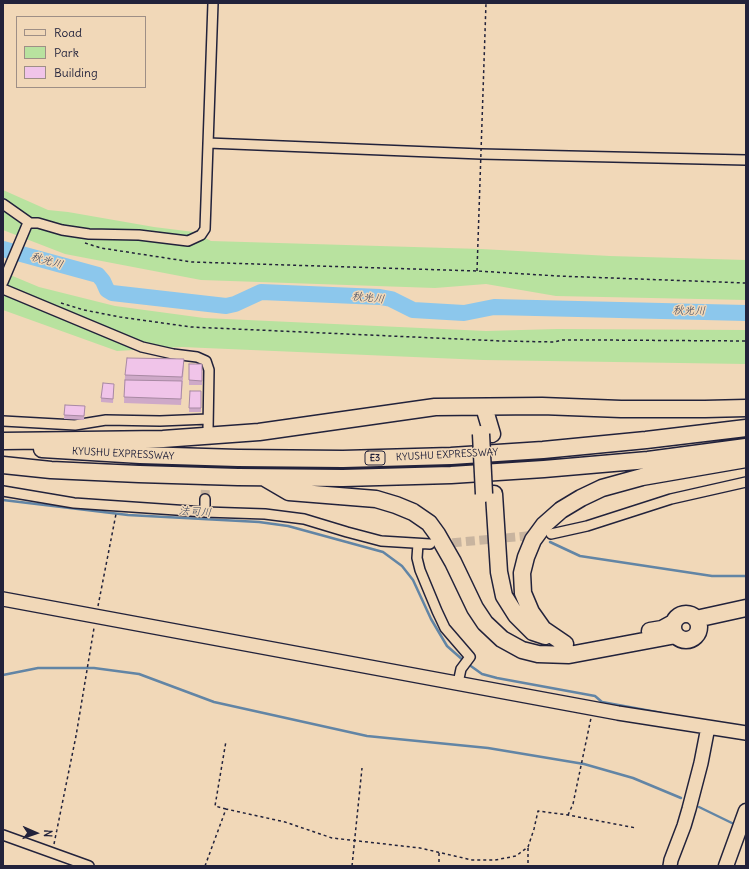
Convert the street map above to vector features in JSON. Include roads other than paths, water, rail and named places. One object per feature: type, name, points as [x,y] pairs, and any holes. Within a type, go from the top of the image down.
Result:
[{"type":"highway","points":[[3,441],[163,439],[259,432],[435,407],[542,406],[629,409],[746,408]]},
{"type":"highway","points":[[484,407],[489,494],[488,571],[496,601],[510,624],[527,638],[537,643],[567,650],[594,651]]},
{"type":"highway","name":"KYUSHU EXPRESSWAY","points":[[3,445],[49,450],[238,458],[451,456],[543,450],[746,428]]},
{"type":"highway","name":"KYUSHU EXPRESSWAY","points":[[3,465],[50,470],[139,474],[343,478],[452,475],[544,469],[648,460],[746,447]]},
{"type":"highway","points":[[565,644],[543,629],[531,612],[523,593],[522,573],[526,557],[533,540],[544,525],[560,510],[602,488],[642,478],[746,459]]},
{"type":"highway","points":[[263,477],[288,492],[376,500],[396,505],[413,512],[429,523],[437,534],[453,562],[475,608],[485,623],[502,639],[522,650],[538,654],[569,655],[594,651],[674,629]]},
{"type":"highway","points":[[489,494],[499,572],[504,596],[516,615],[533,632],[565,644],[596,643],[662,629],[674,629]]},
{"type":"highway","points":[[698,623],[746,608]]},
{"type":"highway","points":[[674,629],[678,616],[681,614],[690,614],[698,623]]},
{"type":"highway","points":[[698,623],[746,617]]},
{"type":"highway","points":[[674,629],[683,640],[688,640],[696,636],[698,623]]},
{"type":"main road","points":[[726,866],[746,811]]},
{"type":"street","points":[[3,282],[28,226],[38,223],[62,230],[89,234],[139,235],[188,241],[201,235],[205,229],[213,3]]},
{"type":"street","points":[[208,143],[481,154],[746,160]]},
{"type":"street","points":[[3,204],[28,226]]},
{"type":"street","points":[[3,289],[142,346],[174,354],[197,357],[206,361],[209,370],[208,430]]},
{"type":"street","points":[[3,421],[75,425],[106,420],[160,421],[208,419]]},
{"type":"street","points":[[551,534],[587,526],[671,499],[746,482]]},
{"type":"street","points":[[3,491],[74,503],[204,512],[265,514],[304,519],[381,541],[430,544]]},
{"type":"street","points":[[204,512],[205,499]]},
{"type":"street","points":[[418,544],[417,558],[437,611],[445,628],[470,657],[461,669],[458,683]]},
{"type":"street","points":[[3,599],[593,708],[746,733]]},
{"type":"street","points":[[670,866],[689,809],[701,763],[708,727]]},
{"type":"street","points":[[3,835],[89,866]]},
{"type":"waterway","name":"秋光川","points":[[3,249],[98,275],[103,281],[107,290],[112,293],[226,306],[235,304],[261,292],[380,297],[391,299],[413,310],[464,313],[494,307],[746,313]]},
{"type":"waterway","name":"法司川","points":[[3,500],[128,515],[259,522],[288,526],[383,552],[402,566],[413,580],[431,619],[447,646],[464,661]]},
{"type":"waterway","points":[[550,542],[580,556],[712,576],[746,576]]},
{"type":"waterway","points":[[468,664],[482,674],[497,678],[595,696],[602,702],[662,713]]},
{"type":"waterway","points":[[3,675],[38,668],[94,668],[139,674],[214,702],[367,736],[488,748],[584,764],[633,778],[681,798]]},
{"type":"waterway","points":[[699,807],[736,825]]},
{"type":"tunnel","points":[[205,499],[207,432]]},
{"type":"tunnel","points":[[439,544],[538,535]]}]
